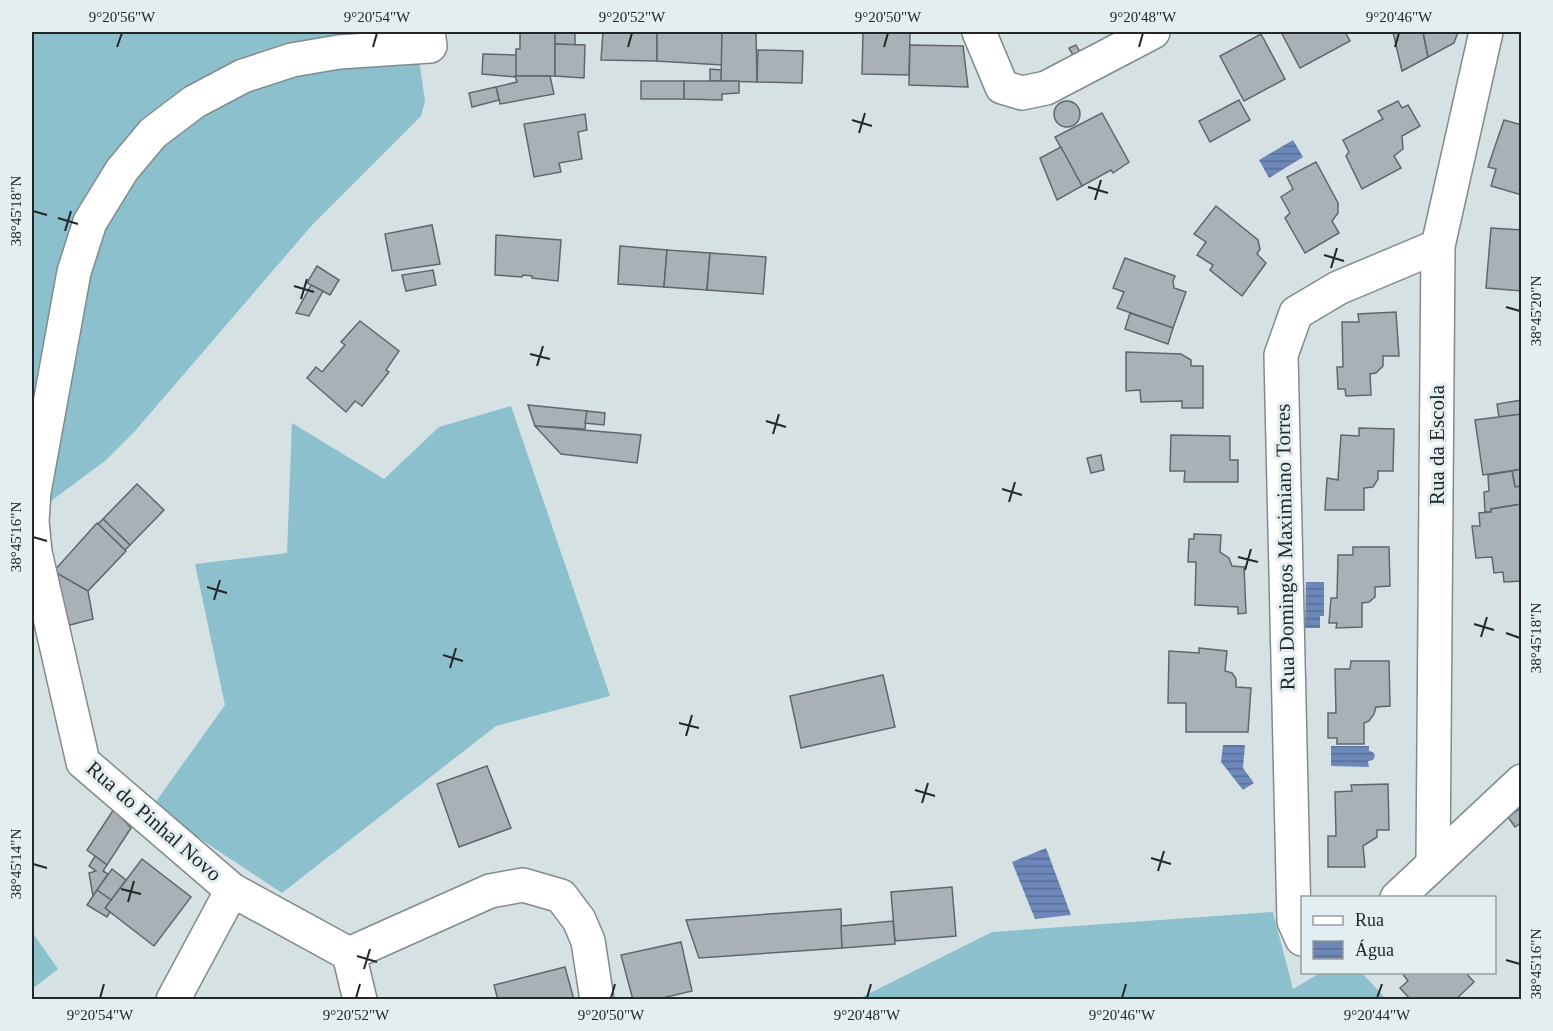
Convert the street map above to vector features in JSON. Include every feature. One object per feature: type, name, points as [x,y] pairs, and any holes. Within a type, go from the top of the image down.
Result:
[{"type":"street","name":"Rua do Pinhal Novo","points":[[349,954],[232,890],[83,762],[35,552],[32,521],[34,492],[74,272],[90,222],[122,170],[153,133],[194,102],[243,76],[292,60],[339,52],[430,46],[428,32]]},
{"type":"street","points":[[979,32],[1002,87],[1022,93],[1046,88],[1153,32]]},
{"type":"street","name":"Rua da Escola","points":[[1433,863],[1438,246],[1486,32]]},
{"type":"street","name":"Rua Domingos Maximiano Torres","points":[[1301,937],[1294,921],[1281,355],[1296,313],[1338,288],[1438,246]]},
{"type":"street","points":[[1398,896],[1521,781]]},
{"type":"street","points":[[360,999],[349,954],[490,891],[523,885],[561,896],[579,920],[588,941],[597,999]]},
{"type":"street","points":[[173,999],[232,890]]},
{"type":"shaded area","points":[[32,32],[415,32],[425,101],[421,116],[313,224],[135,431],[105,461],[32,515]]},
{"type":"shaded area","points":[[511,406],[610,696],[496,726],[282,893],[152,807],[225,705],[195,564],[287,553],[292,423],[384,479],[439,427]]},
{"type":"shaded area","points":[[1273,912],[1293,989],[1318,974],[1363,974],[1386,999],[858,999],[992,932]]},
{"type":"shaded area","points":[[32,932],[58,969],[32,989]]},
{"type":"water","points":[[1293,140],[1303,157],[1269,178],[1259,160]]},
{"type":"water","points":[[1306,582],[1324,582],[1324,616],[1320,616],[1320,628],[1305,628]]},
{"type":"water","points":[[1223,745],[1245,745],[1243,768],[1254,783],[1243,790],[1221,762]]},
{"type":"water","points":[[1331,746],[1369,746],[1369,751],[1375,756],[1373,760],[1368,761],[1369,767],[1331,766]]},
{"type":"water","points":[[1046,848],[1071,915],[1035,919],[1012,862]]},
{"type":"building","points":[[520,32],[555,32],[555,76],[515,76],[516,49],[520,49]]},
{"type":"building","points":[[555,32],[575,32],[575,45],[555,44]]},
{"type":"building","points":[[603,32],[657,32],[657,61],[601,60]]},
{"type":"building","points":[[657,32],[722,32],[722,65],[657,61]]},
{"type":"building","points":[[722,32],[756,32],[757,82],[721,81]]},
{"type":"building","points":[[863,32],[910,32],[909,75],[862,74]]},
{"type":"building","points":[[1281,32],[1345,32],[1350,41],[1300,68]]},
{"type":"building","points":[[1393,32],[1423,32],[1428,57],[1402,71]]},
{"type":"building","points":[[1423,32],[1458,32],[1454,43],[1428,57]]},
{"type":"building","points":[[1261,34],[1285,79],[1244,101],[1220,56]]},
{"type":"building","points":[[555,44],[585,45],[584,78],[555,76]]},
{"type":"building","points":[[910,45],[963,46],[968,87],[909,85]]},
{"type":"building","points":[[1076,45],[1080,52],[1073,55],[1069,48]]},
{"type":"building","points":[[758,50],[803,51],[802,83],[757,82]]},
{"type":"building","points":[[483,54],[516,55],[516,77],[482,74]]},
{"type":"building","points":[[710,69],[721,70],[721,81],[710,81]]},
{"type":"building","points":[[515,76],[550,76],[554,94],[500,104],[496,87],[517,82]]},
{"type":"building","points":[[641,81],[684,81],[684,99],[641,99]]},
{"type":"building","points":[[684,81],[739,81],[739,93],[722,94],[722,100],[684,99]]},
{"type":"building","points":[[496,87],[499,100],[472,107],[469,93]]},
{"type":"building","points":[[1239,100],[1250,120],[1210,142],[1199,121]]},
{"type":"building","points":[[1067,101],[1076,105],[1080,114],[1076,123],[1067,127],[1058,123],[1054,114],[1058,105]]},
{"type":"building","points":[[1398,101],[1402,108],[1408,105],[1420,126],[1402,136],[1403,149],[1394,156],[1401,168],[1362,189],[1346,156],[1349,152],[1343,140],[1383,119],[1378,111]]},
{"type":"building","points":[[1102,113],[1129,162],[1113,173],[1111,170],[1082,186],[1055,137]]},
{"type":"building","points":[[585,114],[587,130],[578,132],[582,159],[559,163],[561,172],[534,177],[524,124]]},
{"type":"building","points":[[1504,120],[1522,125],[1522,195],[1491,186],[1496,169],[1488,167]]},
{"type":"building","points":[[1061,147],[1082,186],[1057,200],[1040,158]]},
{"type":"building","points":[[1316,162],[1338,203],[1338,213],[1332,221],[1339,233],[1305,253],[1285,218],[1290,213],[1281,197],[1293,189],[1287,177]]},
{"type":"building","points":[[1216,206],[1258,240],[1260,249],[1257,254],[1266,263],[1242,296],[1210,270],[1213,265],[1197,255],[1206,242],[1194,234]]},
{"type":"building","points":[[432,225],[440,264],[392,271],[385,234]]},
{"type":"building","points":[[1491,228],[1522,230],[1522,291],[1486,288]]},
{"type":"building","points":[[496,235],[561,240],[558,281],[523,275],[522,277],[495,275]]},
{"type":"building","points":[[620,246],[667,250],[664,287],[618,284]]},
{"type":"building","points":[[667,250],[710,253],[707,290],[664,287]]},
{"type":"building","points":[[710,253],[766,257],[763,294],[707,290]]},
{"type":"building","points":[[1125,258],[1175,276],[1174,288],[1186,292],[1173,328],[1117,308],[1124,292],[1113,288]]},
{"type":"building","points":[[317,266],[339,280],[330,295],[307,283]]},
{"type":"building","points":[[433,270],[436,285],[406,291],[402,275]]},
{"type":"building","points":[[311,285],[323,291],[309,316],[296,313]]},
{"type":"building","points":[[1396,312],[1399,356],[1383,356],[1383,366],[1376,373],[1370,374],[1371,395],[1346,396],[1345,389],[1338,389],[1337,367],[1343,367],[1342,322],[1359,322],[1358,314]]},
{"type":"building","points":[[1130,313],[1173,328],[1168,344],[1125,329]]},
{"type":"building","points":[[360,321],[399,351],[386,370],[389,372],[362,406],[355,401],[346,412],[307,378],[316,367],[322,372],[345,345],[341,342]]},
{"type":"building","points":[[1126,352],[1181,354],[1191,360],[1191,366],[1203,366],[1203,408],[1182,408],[1182,401],[1141,402],[1140,390],[1126,391]]},
{"type":"building","points":[[1522,400],[1522,414],[1499,417],[1497,404]]},
{"type":"building","points":[[528,405],[587,411],[585,429],[535,426]]},
{"type":"building","points":[[587,411],[605,413],[604,425],[585,423]]},
{"type":"building","points":[[1522,414],[1522,469],[1483,475],[1475,420]]},
{"type":"building","points":[[535,426],[641,435],[637,463],[561,454]]},
{"type":"building","points":[[1359,428],[1394,429],[1393,471],[1378,471],[1378,479],[1373,487],[1364,488],[1364,510],[1325,510],[1327,478],[1338,480],[1341,435],[1359,436]]},
{"type":"building","points":[[1171,435],[1230,436],[1230,460],[1238,460],[1238,482],[1184,482],[1185,471],[1170,471]]},
{"type":"building","points":[[1101,455],[1104,470],[1091,473],[1087,458]]},
{"type":"building","points":[[1522,469],[1522,486],[1515,487],[1512,471]]},
{"type":"building","points":[[1512,471],[1515,487],[1522,486],[1522,504],[1485,512],[1484,492],[1489,491],[1488,475]]},
{"type":"building","points":[[137,484],[164,510],[130,545],[103,519]]},
{"type":"building","points":[[1522,504],[1522,581],[1504,582],[1503,572],[1494,573],[1492,557],[1476,558],[1472,526],[1480,526],[1479,513]]},
{"type":"building","points":[[103,519],[130,545],[125,550],[98,524]]},
{"type":"building","points":[[97,523],[126,551],[88,591],[53,572]]},
{"type":"building","points":[[1194,534],[1221,535],[1220,552],[1229,558],[1232,566],[1244,567],[1246,613],[1238,614],[1238,607],[1195,605],[1196,562],[1188,562],[1189,539],[1194,539]]},
{"type":"building","points":[[1353,547],[1389,547],[1390,586],[1375,587],[1375,597],[1369,602],[1362,603],[1362,627],[1336,628],[1337,623],[1329,623],[1331,598],[1337,598],[1338,555],[1353,555]]},
{"type":"building","points":[[55,572],[88,591],[93,619],[66,626]]},
{"type":"building","points":[[1199,648],[1227,651],[1225,671],[1232,673],[1236,679],[1236,687],[1251,688],[1248,732],[1186,732],[1186,703],[1168,703],[1169,651],[1199,653]]},
{"type":"building","points":[[1351,661],[1389,661],[1390,706],[1376,707],[1369,721],[1364,723],[1364,744],[1337,744],[1337,738],[1328,738],[1328,713],[1336,713],[1335,669],[1350,669]]},
{"type":"building","points":[[883,675],[895,727],[801,748],[790,696]]},
{"type":"building","points":[[487,766],[511,828],[459,847],[437,784]]},
{"type":"building","points":[[1388,784],[1389,830],[1377,830],[1377,837],[1363,846],[1365,867],[1328,867],[1328,836],[1336,836],[1335,792],[1352,791],[1351,785]]},
{"type":"building","points":[[1522,807],[1522,822],[1515,827],[1508,817]]},
{"type":"building","points":[[114,809],[131,828],[107,865],[87,850]]},
{"type":"building","points":[[95,856],[107,865],[103,871],[108,874],[93,896],[89,873],[96,871],[89,866]]},
{"type":"building","points":[[142,859],[191,897],[154,946],[105,908]]},
{"type":"building","points":[[112,869],[126,880],[111,900],[97,890]]},
{"type":"building","points":[[952,887],[956,936],[895,941],[891,892]]},
{"type":"building","points":[[97,890],[111,900],[105,908],[110,912],[107,917],[87,905]]},
{"type":"building","points":[[841,909],[842,948],[699,958],[686,920]]},
{"type":"building","points":[[893,921],[895,944],[842,948],[841,926]]},
{"type":"building","points":[[681,942],[692,991],[654,1000],[633,1000],[621,955]]},
{"type":"building","points":[[565,967],[574,1000],[498,1000],[494,985]]},
{"type":"building","points":[[1403,974],[1467,974],[1474,982],[1455,1000],[1411,1000],[1400,988],[1408,981]]}]
